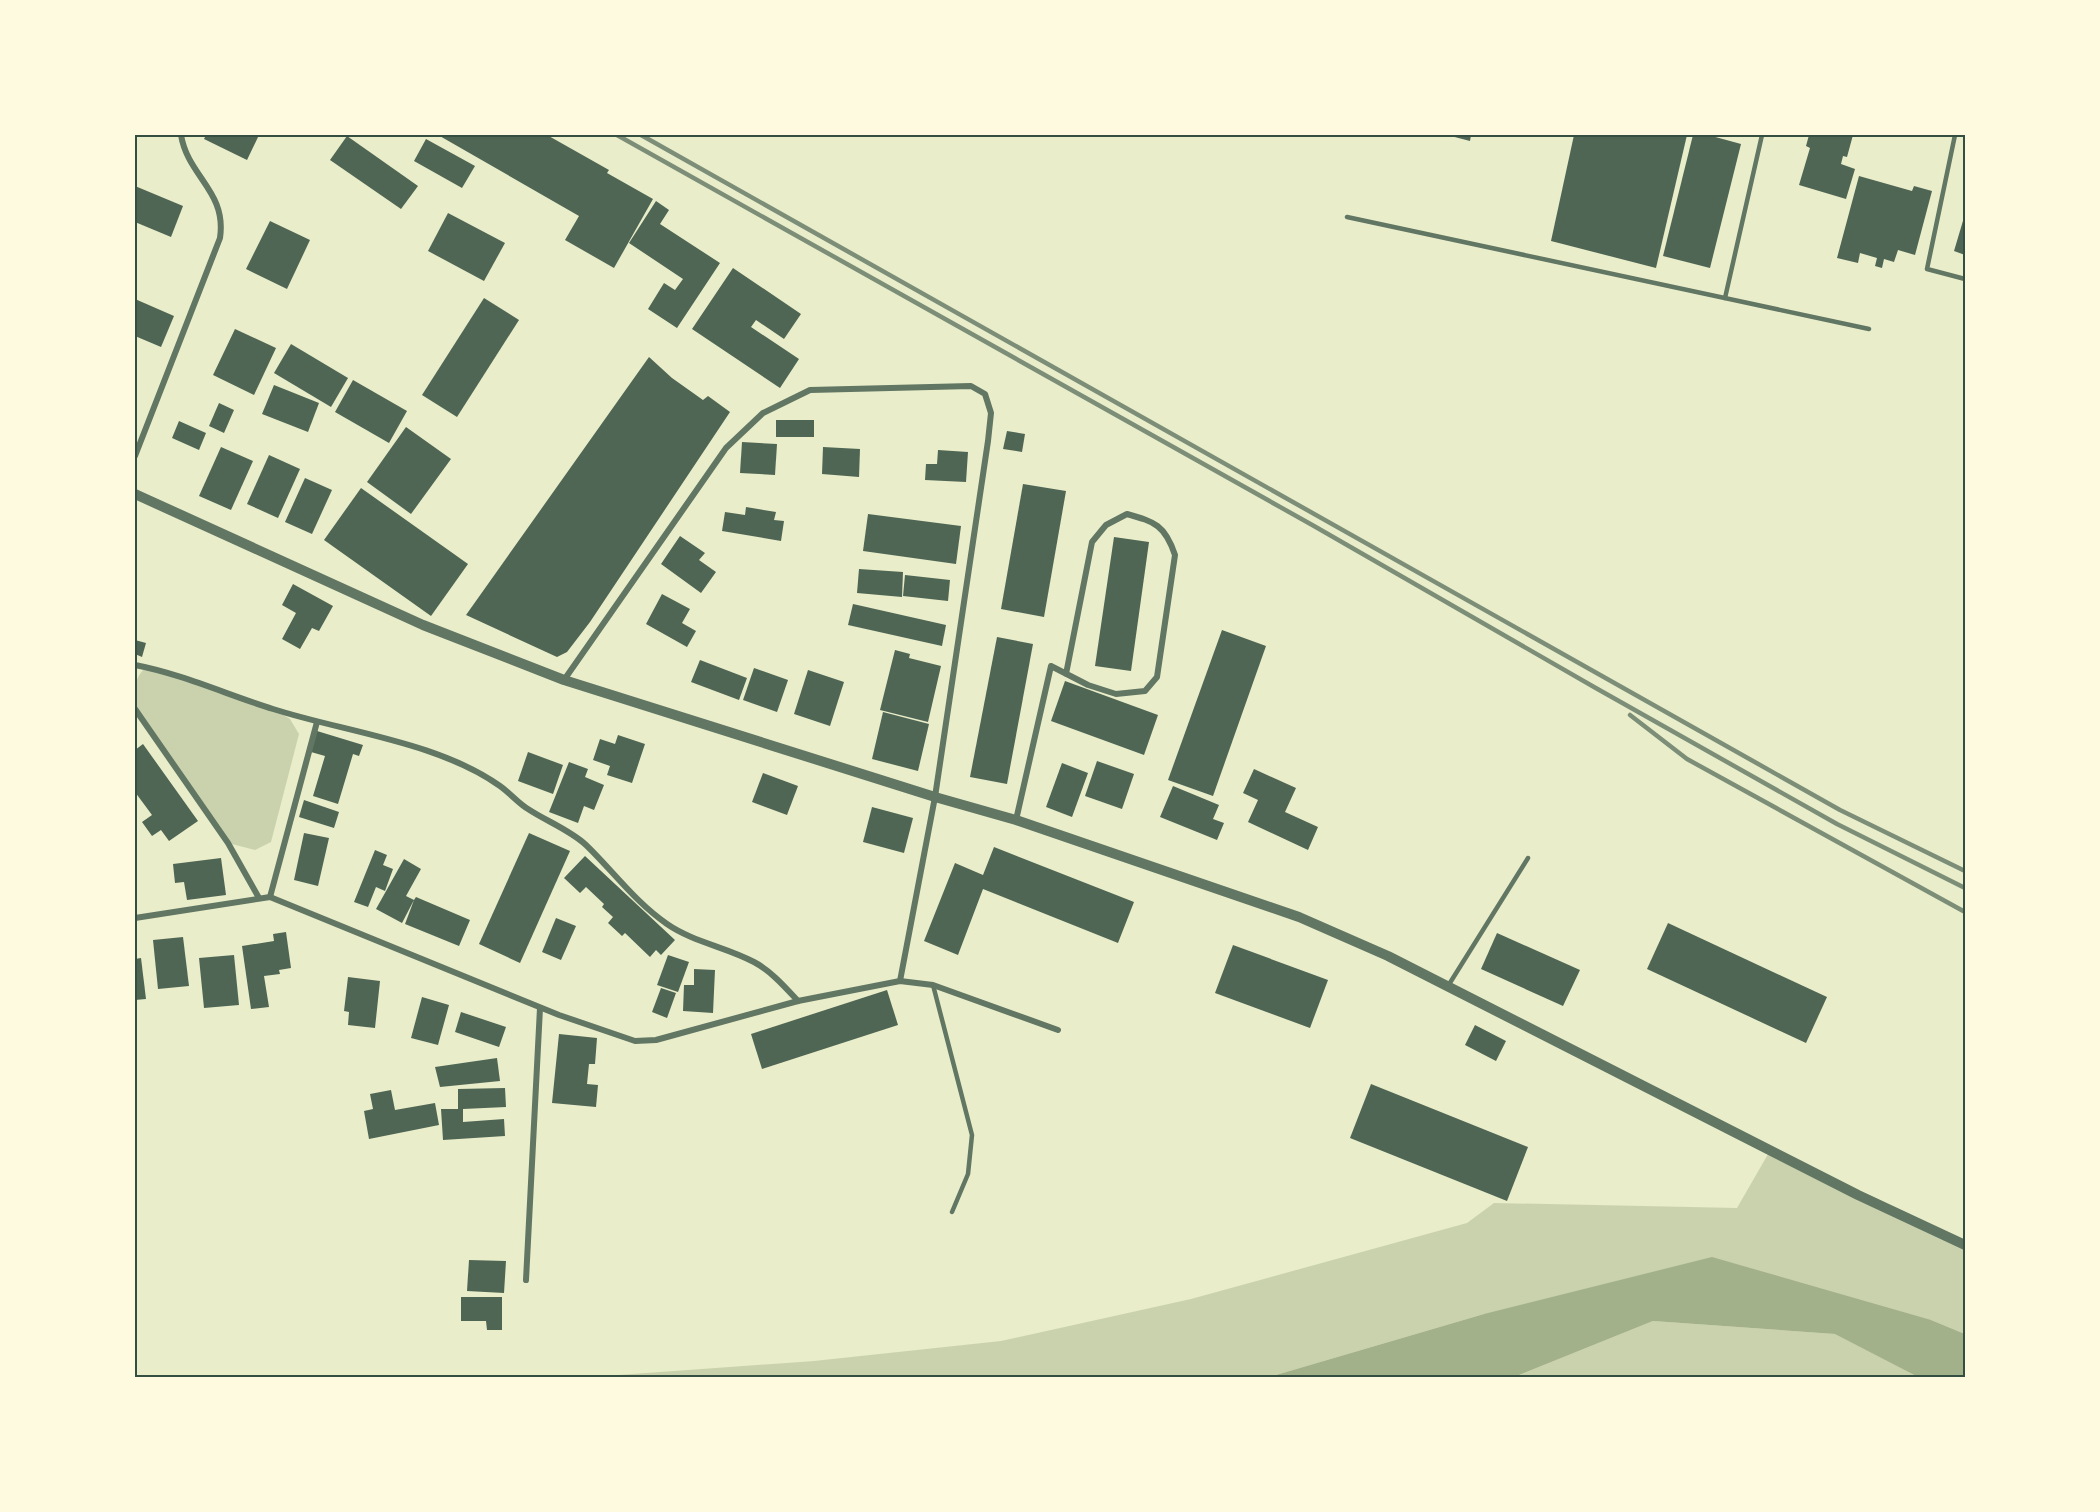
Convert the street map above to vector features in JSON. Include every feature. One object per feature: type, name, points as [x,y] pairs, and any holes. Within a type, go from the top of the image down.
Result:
[{"type":"street","points":[[135,456],[220,237],[223,221],[217,202],[188,158],[181,135]]},
{"type":"street","points":[[564,680],[726,448],[762,413],[810,390],[971,386],[985,394],[991,413],[935,797],[900,981]]},
{"type":"street","points":[[135,494],[423,625],[564,680],[935,797],[1016,820],[1299,917],[1388,956],[1858,1195],[1965,1245]]},
{"type":"street","points":[[1016,820],[1051,666],[1066,674],[1088,685],[1116,694],[1145,691],[1156,677],[1175,555],[1169,537],[1153,522],[1127,514],[1106,525],[1092,542],[1066,674]]},
{"type":"street","points":[[135,665],[317,722],[370,734],[458,762],[500,786],[525,808],[583,843],[651,913],[680,933],[755,963],[781,983],[798,1001]]},
{"type":"street","points":[[135,709],[228,843],[259,898]]},
{"type":"street","points":[[270,897],[317,722]]},
{"type":"street","points":[[135,918],[270,897],[540,1008],[635,1041],[656,1040],[798,1001],[900,981],[933,985],[1058,1030]]},
{"type":"street","points":[[526,1280],[540,1008]]},
{"type":"lane","points":[[1725,298],[1762,135]]},
{"type":"lane","points":[[1955,135],[1927,269],[1965,279]]},
{"type":"lane","points":[[1347,217],[1869,329]]},
{"type":"lane","points":[[1448,986],[1528,858]]},
{"type":"lane","points":[[933,985],[972,1135],[968,1174],[952,1212]]},
{"type":"shaded area","points":[[146,667],[274,709],[290,719],[299,734],[271,842],[255,850],[228,843],[135,709],[136,682]]},
{"type":"shaded area","points":[[1771,1149],[1965,1245],[1965,1334],[1931,1320],[1484,1314],[1269,1377],[591,1377],[814,1361],[1001,1341],[1191,1299],[1467,1223],[1494,1203],[1737,1208]]},
{"type":"shaded area","points":[[1712,1257],[1931,1320],[1965,1334],[1965,1377],[1918,1377],[1835,1334],[1653,1321],[1514,1377],[1269,1377],[1484,1314]]},
{"type":"shaded area","points":[[1653,1321],[1836,1334],[1918,1377],[1514,1377]]},
{"type":"building","points":[[206,135],[259,135],[247,160],[204,139]]},
{"type":"building","points":[[438,135],[547,135],[609,170],[607,173],[653,199],[614,268],[565,240],[579,216]]},
{"type":"building","points":[[1447,135],[1471,135],[1470,141]]},
{"type":"building","points":[[1574,135],[1687,135],[1656,268],[1551,241]]},
{"type":"building","points":[[1693,135],[1708,135],[1741,144],[1710,268],[1663,256]]},
{"type":"building","points":[[1809,135],[1853,135],[1847,157],[1843,156],[1841,164],[1855,169],[1846,199],[1799,185],[1810,148],[1806,146]]},
{"type":"building","points":[[347,136],[418,186],[401,209],[330,160]]},
{"type":"building","points":[[426,139],[475,166],[462,188],[414,161]]},
{"type":"building","points":[[1859,176],[1912,191],[1914,186],[1932,191],[1915,255],[1898,250],[1894,262],[1884,259],[1882,268],[1875,266],[1877,258],[1860,253],[1858,263],[1837,258]]},
{"type":"building","points":[[135,186],[183,206],[171,237],[135,222]]},
{"type":"building","points":[[656,201],[669,210],[660,224],[720,263],[677,328],[648,309],[664,283],[675,290],[683,279],[629,243]]},
{"type":"building","points":[[448,213],[505,243],[484,281],[428,251]]},
{"type":"building","points":[[1965,214],[1965,255],[1954,251]]},
{"type":"building","points":[[270,221],[310,240],[287,289],[246,269]]},
{"type":"building","points":[[733,268],[801,314],[784,339],[756,320],[751,327],[799,359],[780,388],[692,329]]},
{"type":"building","points":[[484,298],[519,320],[457,417],[422,395]]},
{"type":"building","points":[[135,299],[174,316],[161,347],[135,336]]},
{"type":"building","points":[[235,329],[276,348],[254,395],[213,375]]},
{"type":"building","points":[[291,344],[348,378],[331,407],[274,373]]},
{"type":"building","points":[[649,357],[672,378],[703,400],[708,396],[730,412],[590,622],[567,652],[557,657],[466,615]]},
{"type":"building","points":[[353,380],[407,411],[389,443],[335,412]]},
{"type":"building","points":[[274,385],[319,403],[308,432],[262,414]]},
{"type":"building","points":[[219,403],[234,410],[224,433],[209,426]]},
{"type":"building","points":[[776,420],[814,420],[814,437],[776,437]]},
{"type":"building","points":[[179,421],[206,433],[199,450],[172,438]]},
{"type":"building","points":[[406,427],[451,459],[411,514],[367,482]]},
{"type":"building","points":[[1007,431],[1025,434],[1022,452],[1003,449]]},
{"type":"building","points":[[742,442],[777,444],[775,475],[740,473]]},
{"type":"building","points":[[221,447],[253,461],[231,510],[199,496]]},
{"type":"building","points":[[823,447],[860,449],[859,477],[822,474]]},
{"type":"building","points":[[938,450],[968,452],[966,482],[925,480],[926,464],[937,464]]},
{"type":"building","points":[[269,455],[300,469],[278,518],[247,504]]},
{"type":"building","points":[[305,478],[332,490],[312,534],[285,522]]},
{"type":"building","points":[[1023,484],[1066,491],[1044,617],[1001,609]]},
{"type":"building","points":[[361,488],[468,564],[431,616],[324,540]]},
{"type":"building","points":[[746,507],[776,512],[774,520],[784,521],[781,541],[722,531],[725,512],[745,515]]},
{"type":"building","points":[[868,514],[961,526],[956,564],[863,551]]},
{"type":"building","points":[[680,536],[705,553],[699,560],[716,572],[701,593],[661,564]]},
{"type":"building","points":[[1114,537],[1149,542],[1131,671],[1095,666]]},
{"type":"building","points":[[859,569],[903,572],[902,597],[857,593]]},
{"type":"building","points":[[905,575],[950,580],[948,601],[903,596]]},
{"type":"building","points":[[293,584],[333,606],[319,631],[312,628],[300,649],[282,639],[296,613],[282,605]]},
{"type":"building","points":[[662,594],[690,609],[682,623],[696,631],[687,647],[646,624]]},
{"type":"building","points":[[853,604],[946,625],[942,646],[848,625]]},
{"type":"building","points":[[1222,630],[1266,646],[1213,796],[1168,780]]},
{"type":"building","points":[[997,637],[1033,644],[1007,784],[970,777]]},
{"type":"building","points":[[135,640],[146,643],[142,657],[135,654]]},
{"type":"building","points":[[895,650],[910,654],[909,658],[941,666],[928,722],[880,710]]},
{"type":"building","points":[[700,660],[747,678],[739,700],[691,682]]},
{"type":"building","points":[[754,668],[788,680],[777,712],[743,700]]},
{"type":"building","points":[[808,670],[844,682],[830,726],[794,714]]},
{"type":"building","points":[[1065,681],[1158,715],[1144,755],[1051,721]]},
{"type":"building","points":[[883,712],[929,724],[918,771],[872,759]]},
{"type":"building","points":[[317,731],[363,745],[359,756],[353,754],[338,804],[313,796],[325,756],[311,752]]},
{"type":"building","points":[[618,735],[645,744],[632,783],[607,775],[610,766],[593,760],[600,739],[615,744]]},
{"type":"building","points":[[143,744],[198,821],[169,841],[161,830],[152,836],[142,822],[152,815],[135,792],[135,750]]},
{"type":"building","points":[[528,752],[563,765],[553,794],[518,781]]},
{"type":"building","points":[[1097,761],[1134,774],[1122,809],[1085,796]]},
{"type":"building","points":[[569,762],[588,769],[585,777],[604,785],[594,810],[584,806],[578,823],[549,812]]},
{"type":"building","points":[[1062,763],[1088,773],[1072,817],[1046,807]]},
{"type":"building","points":[[1254,769],[1296,788],[1285,812],[1318,827],[1308,850],[1248,822],[1258,800],[1243,793]]},
{"type":"building","points":[[763,773],[798,786],[787,815],[752,802]]},
{"type":"building","points":[[1173,786],[1219,805],[1213,819],[1224,823],[1217,840],[1160,817]]},
{"type":"building","points":[[304,800],[339,812],[334,828],[299,817]]},
{"type":"building","points":[[872,807],[913,818],[904,853],[863,842]]},
{"type":"building","points":[[304,833],[329,838],[318,886],[294,880]]},
{"type":"building","points":[[529,833],[570,851],[520,963],[479,944]]},
{"type":"building","points":[[994,847],[1134,902],[1118,943],[983,889],[958,955],[924,941],[955,863],[983,875]]},
{"type":"building","points":[[375,850],[387,855],[383,865],[393,869],[385,891],[376,887],[368,907],[354,902]]},
{"type":"building","points":[[585,856],[675,940],[661,955],[656,950],[650,957],[625,933],[622,936],[608,923],[613,917],[602,907],[604,904],[586,887],[580,893],[564,878]]},
{"type":"building","points":[[221,858],[226,895],[187,900],[184,882],[175,883],[173,864]]},
{"type":"building","points":[[404,859],[421,869],[406,896],[414,900],[402,923],[376,909]]},
{"type":"building","points":[[416,897],[470,920],[459,946],[405,924]]},
{"type":"building","points":[[556,918],[576,926],[561,960],[542,952]]},
{"type":"building","points":[[1668,923],[1827,997],[1806,1043],[1647,969]]},
{"type":"building","points":[[286,932],[291,968],[279,970],[280,974],[264,976],[269,1007],[251,1009],[242,946],[274,941],[273,934]]},
{"type":"building","points":[[1497,933],[1580,970],[1563,1006],[1481,969]]},
{"type":"building","points":[[183,937],[189,986],[158,989],[153,940]]},
{"type":"building","points":[[1233,945],[1328,980],[1310,1028],[1215,993]]},
{"type":"building","points":[[234,955],[239,1005],[204,1008],[199,958]]},
{"type":"building","points":[[668,955],[689,962],[678,992],[657,985]]},
{"type":"building","points":[[141,958],[146,999],[135,1000],[135,959]]},
{"type":"building","points":[[694,969],[715,970],[713,1013],[683,1011],[684,985],[694,985]]},
{"type":"building","points":[[348,977],[380,981],[375,1028],[348,1025],[349,1012],[344,1011]]},
{"type":"building","points":[[661,988],[676,993],[667,1018],[652,1012]]},
{"type":"building","points":[[887,990],[898,1025],[762,1069],[751,1034]]},
{"type":"building","points":[[422,997],[449,1005],[438,1045],[411,1038]]},
{"type":"building","points":[[461,1012],[506,1027],[499,1047],[455,1032]]},
{"type":"building","points":[[1475,1025],[1506,1041],[1496,1061],[1465,1045]]},
{"type":"building","points":[[559,1034],[597,1038],[595,1064],[589,1064],[587,1084],[598,1085],[596,1107],[552,1103]]},
{"type":"building","points":[[497,1058],[500,1081],[440,1087],[435,1067]]},
{"type":"building","points":[[1371,1084],[1528,1147],[1507,1201],[1350,1138]]},
{"type":"building","points":[[505,1088],[506,1107],[463,1109],[463,1122],[504,1119],[505,1136],[443,1140],[441,1109],[458,1109],[458,1089]]},
{"type":"building","points":[[391,1090],[395,1110],[435,1103],[439,1125],[369,1139],[364,1111],[373,1109],[370,1094]]},
{"type":"building","points":[[469,1260],[506,1261],[504,1293],[467,1291]]},
{"type":"building","points":[[461,1297],[502,1297],[502,1330],[487,1330],[486,1321],[461,1321]]},
{"type":"railway","points":[[617,135],[1314,526],[1837,824],[1965,888]]},
{"type":"railway","points":[[641,135],[1840,810],[1965,871]]},
{"type":"railway","points":[[1630,715],[1687,759],[1965,912]]}]
